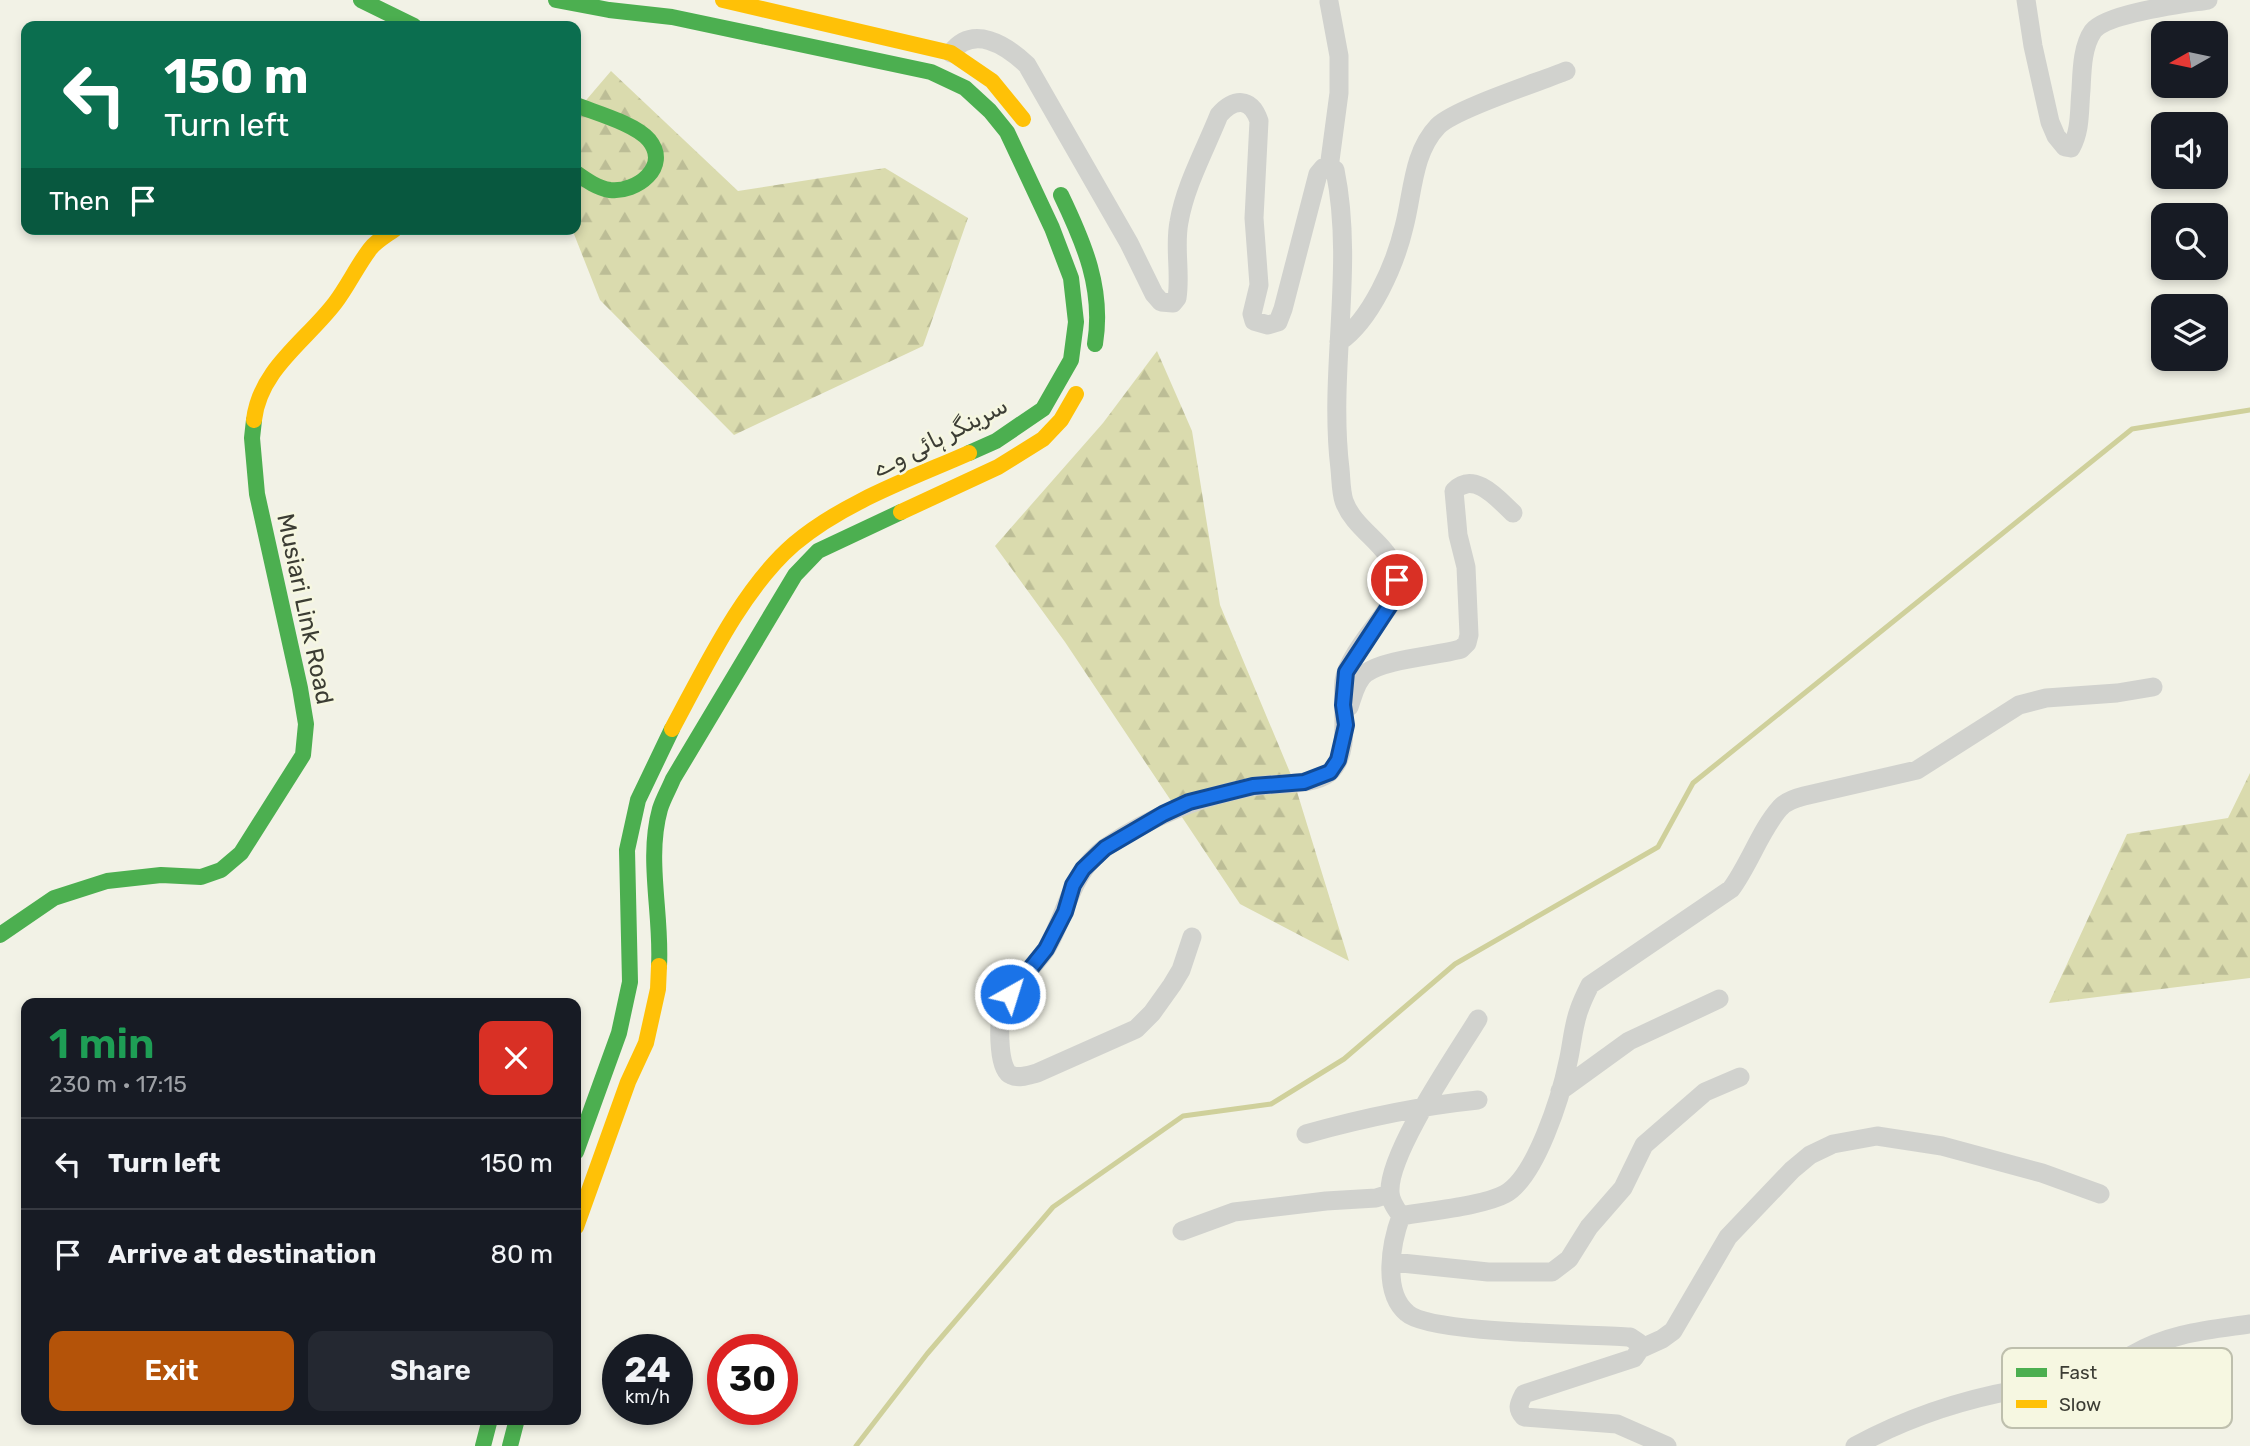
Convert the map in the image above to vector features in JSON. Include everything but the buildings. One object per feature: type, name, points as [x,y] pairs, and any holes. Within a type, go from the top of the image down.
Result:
[{"type":"main road","points":[[361,0],[404,21]]},
{"type":"main road","name":"سرینگر ہائی وے","points":[[555,0],[609,10],[672,17],[931,72],[965,88],[990,111],[1007,132],[1052,228],[1071,278],[1076,322],[1070,360],[1043,409],[996,441],[893,486],[836,515],[795,543],[764,574],[719,643],[638,800],[627,850],[630,982],[619,1033],[581,1138]]},
{"type":"main road","points":[[723,0],[951,53],[980,69],[1010,99],[1031,131]]},
{"type":"main road","points":[[581,108],[623,125],[650,141],[656,158],[653,171],[639,186],[627,189],[609,190],[581,176]]},
{"type":"main road","name":"سرینگر ہائی وے","points":[[581,1212],[646,1043],[658,989],[661,939],[654,849],[660,810],[673,779],[794,575],[818,551],[998,467],[1043,439],[1061,420],[1089,368],[1097,335],[1097,290],[1086,248],[1052,176]]},
{"type":"main road","name":"Musiari Link Road","points":[[0,935],[54,898],[107,881],[161,875],[201,877],[221,870],[242,853],[303,755],[306,724],[300,688],[257,494],[252,438],[256,405],[273,373],[296,344],[335,304],[371,247],[387,235]]},
{"type":"main road","points":[[484,1446],[489,1425]]},
{"type":"main road","points":[[510,1446],[515,1425]]},
{"type":"street","points":[[2026,0],[2050,122],[2056,136],[2065,147],[2071,148],[2077,136],[2084,55],[2093,31],[2104,22],[2116,18],[2208,0]]},
{"type":"street","points":[[1329,2],[1339,56],[1339,93],[1329,168]]},
{"type":"street","points":[[951,53],[958,44],[977,38],[999,44],[1015,53],[1027,65],[1129,243],[1154,294],[1161,302],[1173,303],[1177,298],[1176,251],[1179,222],[1219,116],[1228,105],[1250,105],[1259,121],[1254,218],[1259,285],[1252,314],[1254,321],[1268,325],[1278,322],[1318,174],[1323,168],[1335,170],[1340,208],[1342,292],[1338,449],[1344,501],[1386,551],[1397,580],[1396,594],[1390,605],[1346,672],[1343,705],[1346,725],[1338,760],[1330,772],[1304,782],[1253,786],[1189,802],[1105,848],[1083,869],[1073,885],[1065,912],[1046,949],[1010,994],[1001,1014],[1001,1060],[1006,1071],[1010,1075],[1024,1077],[1037,1073],[1136,1028],[1152,1013],[1172,985],[1181,970],[1192,937]]},
{"type":"street","points":[[1339,342],[1360,323],[1386,279],[1404,229],[1417,163],[1438,126],[1458,114],[1566,71]]},
{"type":"street","points":[[1345,718],[1359,682],[1365,674],[1400,661],[1461,649],[1467,643],[1469,635],[1466,566],[1458,535],[1454,491],[1459,486],[1475,484],[1491,492],[1513,513]]},
{"type":"street","points":[[1401,1216],[1481,1202],[1506,1194],[1516,1186],[1525,1176],[1536,1154],[1560,1091],[1569,1061],[1578,1011],[1590,985],[1731,889],[1780,807],[1804,796],[1917,771],[2019,705],[2046,698],[2117,693],[2153,687]]},
{"type":"street","points":[[1560,1091],[1646,1031],[1689,1015],[1718,999]]},
{"type":"street","points":[[1401,1216],[1390,1195],[1391,1181],[1401,1151],[1478,1019]]},
{"type":"street","points":[[1392,1262],[1488,1272],[1552,1272],[1569,1259],[1589,1227],[1623,1188],[1644,1145],[1704,1092],[1740,1077]]},
{"type":"street","points":[[1306,1134],[1368,1116],[1397,1113],[1426,1105],[1478,1100]]},
{"type":"street","points":[[1667,1446],[1617,1424],[1524,1417],[1518,1405],[1524,1394],[1634,1358],[1640,1349],[1673,1331],[1728,1237],[1751,1211],[1810,1155],[1833,1144],[1877,1136],[1942,1146],[2042,1173],[2100,1194]]},
{"type":"street","points":[[1182,1231],[1234,1212],[1390,1195]]},
{"type":"street","points":[[1401,1216],[1396,1228],[1392,1262],[1393,1284],[1401,1307],[1409,1315],[1421,1321],[1494,1330],[1630,1337],[1639,1343],[1640,1349]]},
{"type":"street","points":[[2145,1348],[2159,1340],[2250,1324]]},
{"type":"street","points":[[1855,1446],[1887,1429],[1929,1413],[2002,1394]]},
{"type":"green space","points":[[611,71],[738,191],[885,168],[968,218],[923,346],[734,435],[600,300],[574,235],[581,235],[581,106]]},
{"type":"green space","points":[[1157,351],[1192,431],[1220,605],[1294,782],[1349,961],[1240,904],[1065,642],[995,546],[1103,423]]},
{"type":"green space","points":[[2250,773],[2250,978],[2049,1003],[2127,834],[2228,818]]},
{"type":"waterway","points":[[856,1446],[927,1354],[1053,1207],[1183,1116],[1271,1104],[1344,1059],[1455,964],[1658,847],[1693,783],[2132,429],[2250,410]]},
{"type":"traffic: fast","points":[[361,0],[404,21]]},
{"type":"traffic: fast","points":[[556,0],[609,10],[672,17],[931,72],[965,88],[990,111],[1007,132],[1052,228],[1071,278],[1076,322],[1071,360],[1043,409],[996,441],[969,453]]},
{"type":"traffic: fast","points":[[581,107],[643,134],[655,150],[656,160],[648,176],[640,183],[620,190],[601,187],[581,176]]},
{"type":"traffic: fast","points":[[1061,195],[1090,267],[1097,304],[1095,344]]},
{"type":"traffic: fast","points":[[0,935],[54,898],[107,881],[161,875],[201,877],[221,870],[241,853],[303,755],[306,724],[300,688],[257,494],[252,438],[254,420]]},
{"type":"traffic: fast","points":[[659,966],[654,847],[660,809],[673,779],[795,575],[818,551],[901,512]]},
{"type":"traffic: fast","points":[[581,1138],[619,1033],[630,982],[627,850],[638,800],[672,729]]},
{"type":"traffic: fast","points":[[483,1446],[488,1425]]},
{"type":"traffic: fast","points":[[510,1446],[515,1425]]},
{"type":"traffic: slow","points":[[723,0],[951,53],[992,81],[1023,119]]},
{"type":"traffic: slow","points":[[254,420],[258,402],[275,371],[335,303],[372,246],[386,235]]},
{"type":"traffic: slow","points":[[901,512],[998,467],[1043,439],[1061,420],[1076,394]]},
{"type":"traffic: slow","points":[[672,729],[741,606],[775,562],[794,544],[813,529],[856,504],[969,453]]},
{"type":"traffic: slow","points":[[581,1213],[628,1082],[646,1043],[658,989],[659,966]]},
{"type":"route","points":[[1010,994],[1046,949],[1065,912],[1073,885],[1083,869],[1105,848],[1189,802],[1253,786],[1304,782],[1330,772],[1338,760],[1346,725],[1343,705],[1346,672],[1390,605],[1396,594],[1397,580]]}]
